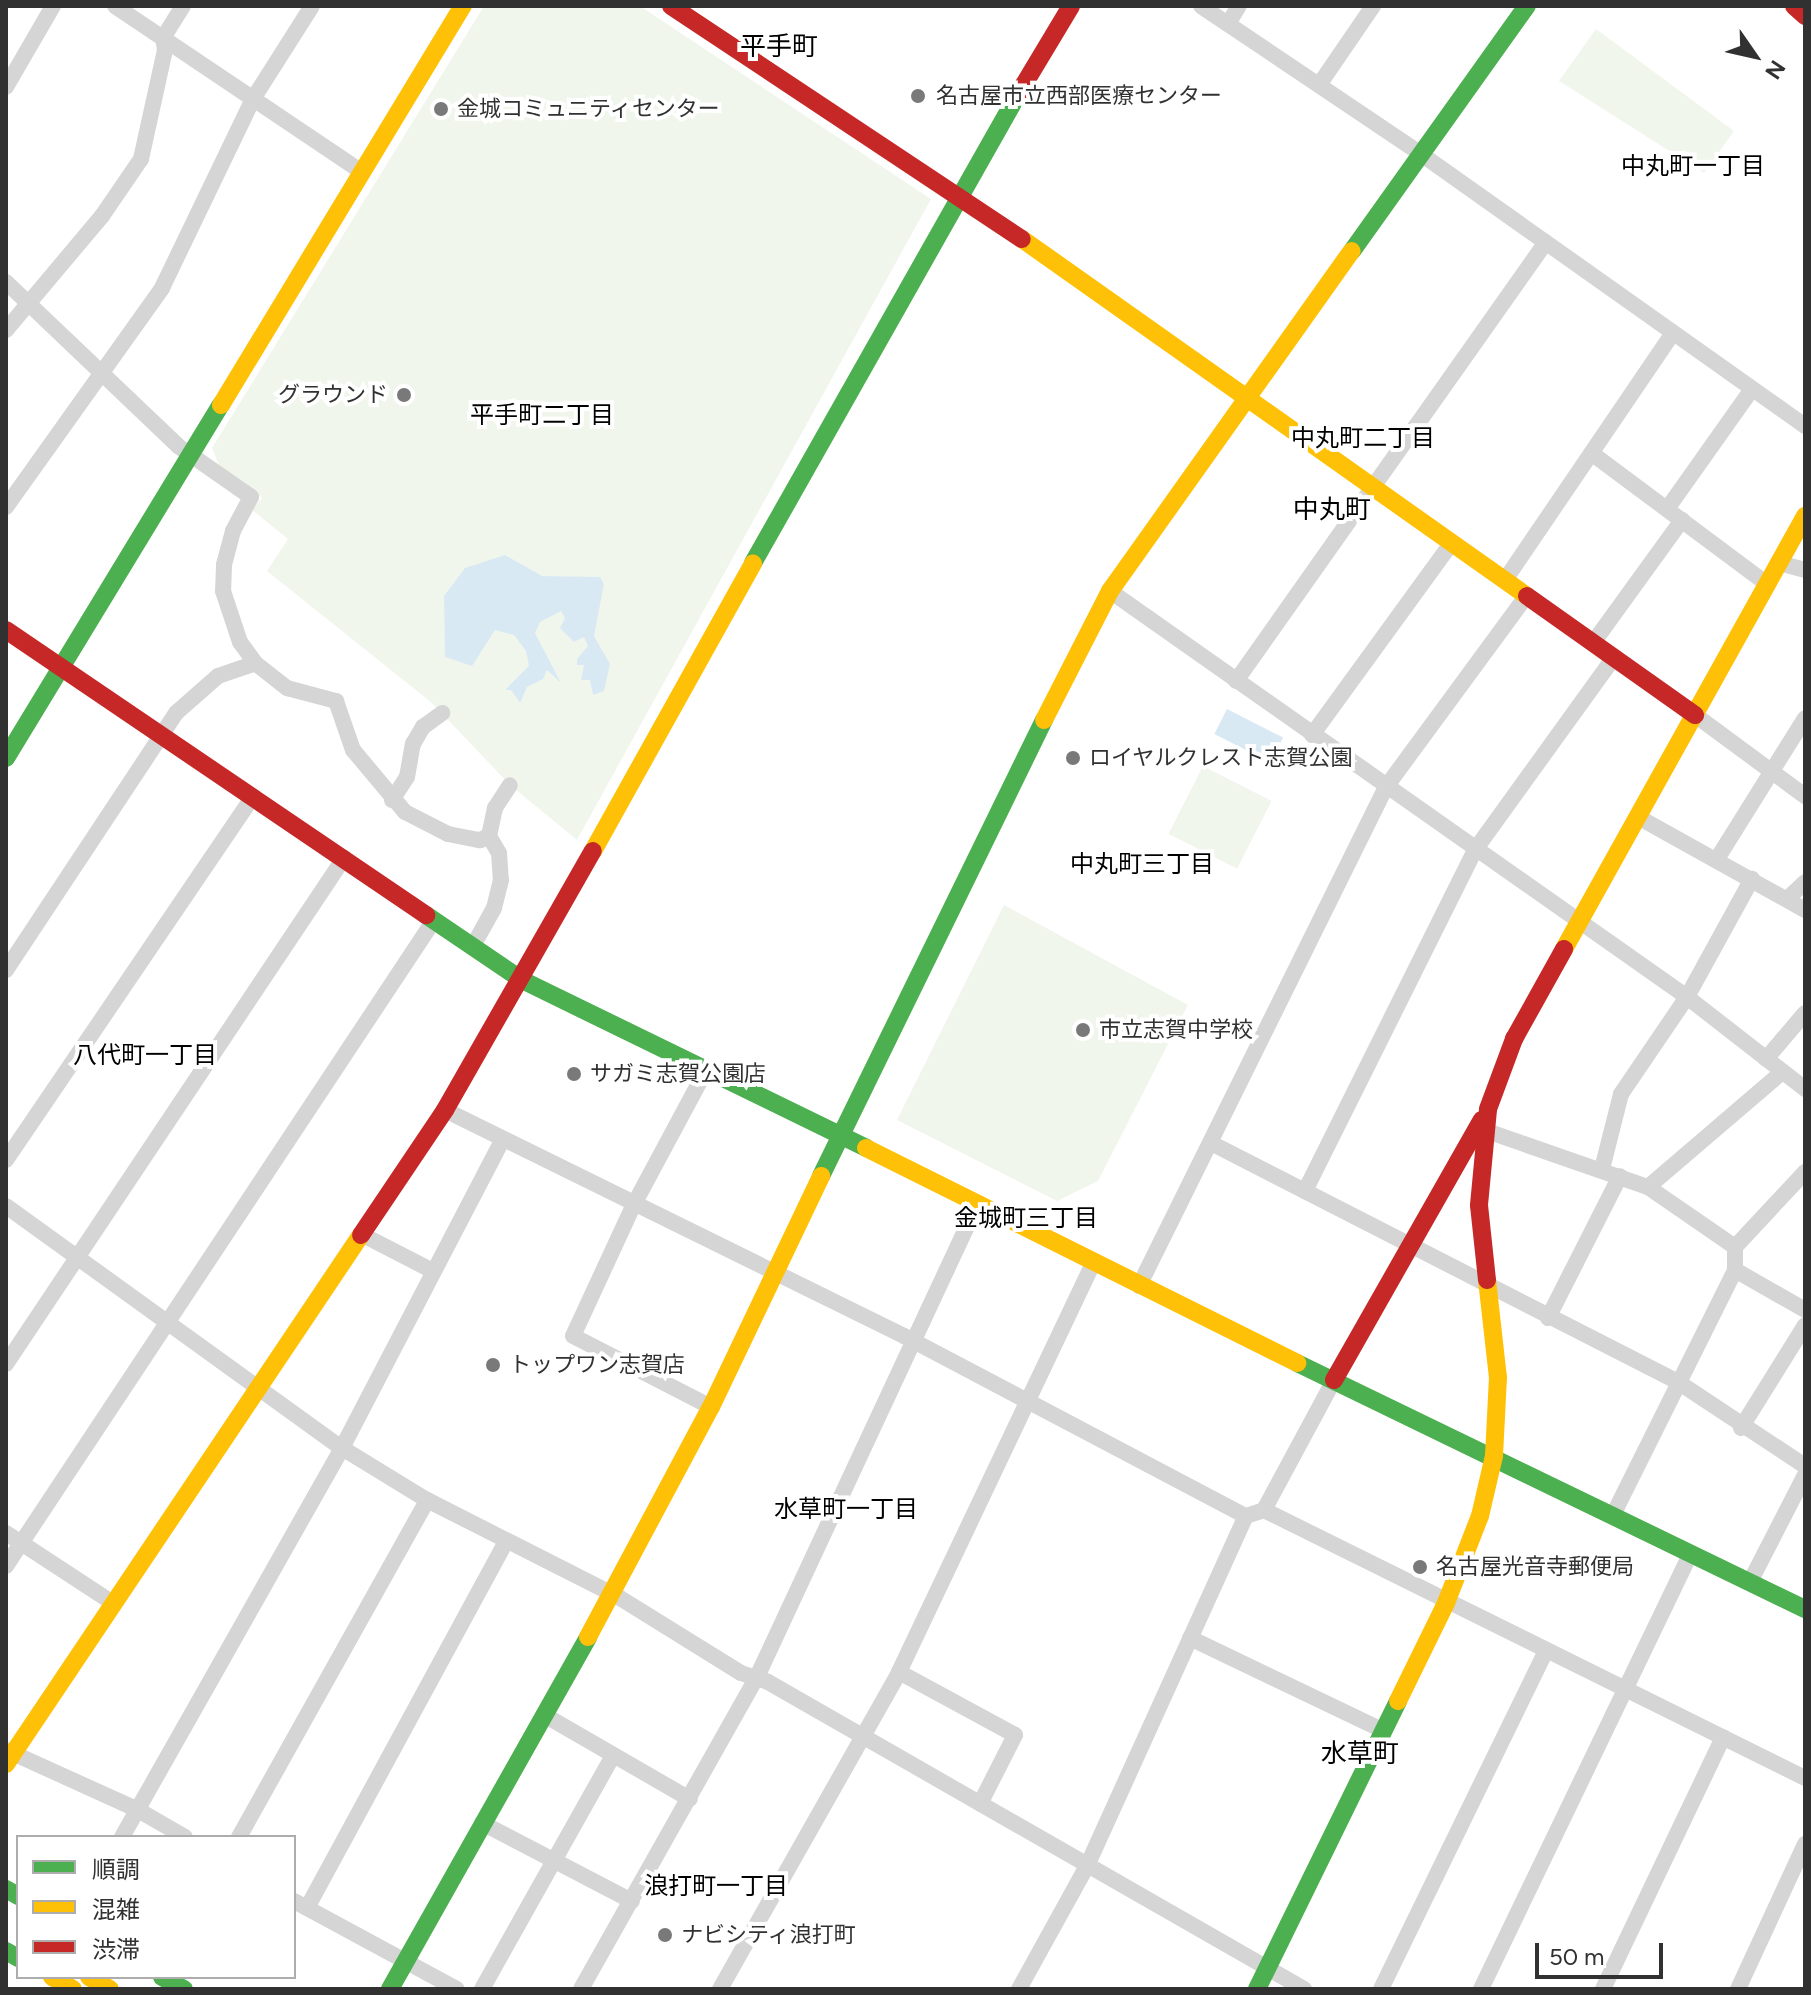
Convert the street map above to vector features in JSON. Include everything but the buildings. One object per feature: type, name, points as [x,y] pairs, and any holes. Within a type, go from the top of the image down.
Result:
[{"type":"main road","points":[[6,758],[64,670],[361,171],[463,6]]},
{"type":"main road","points":[[671,6],[958,194],[1695,715]]},
{"type":"main road","points":[[8,1756],[259,1392],[445,1110],[522,980],[958,194],[1071,6]]},
{"type":"main road","points":[[390,1989],[482,1823],[546,1716],[711,1407],[839,1134],[1110,591],[1527,6]]},
{"type":"main road","points":[[1794,6],[1805,16]]},
{"type":"main road","points":[[1257,1989],[1446,1603],[1480,1516],[1494,1456],[1498,1378],[1479,1205],[1484,1130],[1488,1109],[1514,1039],[1805,516]]},
{"type":"main road","points":[[6,630],[522,980],[839,1134],[976,1207],[1805,1609]]},
{"type":"main road","points":[[1334,1380],[1409,1243],[1488,1109]]},
{"type":"main road","points":[[56,1979],[73,1989]]},
{"type":"main road","points":[[92,1979],[110,1989]]},
{"type":"main road","points":[[154,1983],[184,1989]]},
{"type":"street","points":[[6,87],[53,6]]},
{"type":"street","points":[[115,6],[361,171]]},
{"type":"street","points":[[6,330],[30,304],[141,159],[165,50],[163,38],[183,6]]},
{"type":"street","points":[[6,507],[162,288],[253,99],[312,6]]},
{"type":"street","points":[[1201,6],[1421,154],[1805,426]]},
{"type":"street","points":[[1228,24],[1239,6]]},
{"type":"street","points":[[1319,85],[1373,6]]},
{"type":"street","points":[[1236,681],[1546,242]]},
{"type":"street","points":[[6,282],[191,454],[251,497],[228,544],[223,591],[228,618],[255,663],[287,688],[336,701],[353,750],[392,800],[422,824],[448,834],[480,840],[489,836]]},
{"type":"street","points":[[1505,580],[1594,455],[1673,333]]},
{"type":"street","points":[[1667,509],[1752,389]]},
{"type":"street","points":[[1594,455],[1767,584]]},
{"type":"street","points":[[1593,643],[1682,520]]},
{"type":"street","points":[[1312,735],[1452,542]]},
{"type":"street","points":[[1779,563],[1805,570]]},
{"type":"street","points":[[1110,591],[1579,924],[1687,997],[1805,1089]]},
{"type":"street","points":[[1139,1286],[1386,787],[1527,595]]},
{"type":"street","points":[[1305,1191],[1475,850],[1614,657]]},
{"type":"street","points":[[6,970],[162,734],[199,688],[255,663]]},
{"type":"street","points":[[392,800],[407,777],[413,744],[423,727],[442,713]]},
{"type":"street","points":[[1695,715],[1805,796]]},
{"type":"street","points":[[1717,859],[1775,771],[1805,718]]},
{"type":"street","points":[[478,937],[494,908],[501,880],[499,853],[489,836],[495,808],[510,785]]},
{"type":"street","points":[[6,1160],[253,796]]},
{"type":"street","points":[[1638,817],[1805,910]]},
{"type":"street","points":[[6,1364],[344,858]]},
{"type":"street","points":[[1602,1169],[1621,1094],[1687,997],[1752,879]]},
{"type":"street","points":[[1788,898],[1805,882]]},
{"type":"street","points":[[6,1566],[434,920]]},
{"type":"street","points":[[1766,1059],[1805,1013]]},
{"type":"street","points":[[706,1070],[634,1204],[573,1336],[711,1407]]},
{"type":"street","points":[[1648,1187],[1782,1072]]},
{"type":"street","points":[[445,1110],[911,1340],[1246,1516],[1264,1510],[1334,1380]]},
{"type":"street","points":[[1484,1130],[1552,1157],[1602,1169],[1648,1187],[1735,1247]]},
{"type":"street","points":[[123,1835],[342,1448],[502,1140]]},
{"type":"street","points":[[1211,1143],[1678,1382],[1741,1428],[1805,1466]]},
{"type":"street","points":[[1613,1515],[1735,1270],[1735,1247],[1805,1172]]},
{"type":"street","points":[[1548,1318],[1620,1176]]},
{"type":"street","points":[[6,1206],[259,1392],[427,1500],[610,1593],[860,1739],[1304,1989]]},
{"type":"street","points":[[581,1989],[756,1679],[911,1340],[976,1207]]},
{"type":"street","points":[[361,1234],[433,1271]]},
{"type":"street","points":[[720,1989],[899,1672],[1093,1264]]},
{"type":"street","points":[[1735,1270],[1805,1310]]},
{"type":"street","points":[[1741,1428],[1805,1325]]},
{"type":"street","points":[[1750,1582],[1805,1475]]},
{"type":"street","points":[[240,1835],[427,1500]]},
{"type":"street","points":[[1264,1510],[1446,1603],[1805,1778]]},
{"type":"street","points":[[1019,1989],[1087,1866],[1246,1516]]},
{"type":"street","points":[[6,1533],[113,1603]]},
{"type":"street","points":[[457,1989],[300,1904],[506,1541]]},
{"type":"street","points":[[1481,1989],[1691,1553]]},
{"type":"street","points":[[1190,1638],[1384,1731]]},
{"type":"street","points":[[1381,1989],[1546,1651]]},
{"type":"street","points":[[899,1672],[1015,1735],[980,1804]]},
{"type":"street","points":[[546,1716],[690,1799]]},
{"type":"street","points":[[1603,1989],[1723,1737]]},
{"type":"street","points":[[8,1756],[138,1810],[182,1835]]},
{"type":"street","points":[[482,1989],[613,1756]]},
{"type":"street","points":[[482,1823],[632,1901]]},
{"type":"street","points":[[1738,1989],[1805,1844]]},
{"type":"shaded area","points":[[484,6],[640,6],[931,199],[577,840],[510,785],[432,703],[267,571],[288,539],[252,510],[262,498],[219,465],[212,448]]},
{"type":"shaded area","points":[[1596,29],[1734,131],[1704,173],[1559,81]]},
{"type":"shaded area","points":[[505,555],[542,576],[600,577],[604,584],[594,636],[610,664],[604,691],[593,695],[590,680],[581,680],[584,665],[577,665],[577,659],[588,646],[584,637],[574,642],[560,628],[565,618],[561,611],[540,622],[535,633],[561,683],[547,670],[543,679],[527,687],[520,703],[511,690],[505,690],[529,666],[526,651],[514,635],[495,630],[472,666],[445,657],[444,596],[465,568]]},
{"type":"shaded area","points":[[1227,709],[1283,738],[1270,763],[1214,734]]},
{"type":"shaded area","points":[[1203,766],[1272,801],[1237,869],[1168,834]]},
{"type":"shaded area","points":[[1004,905],[1188,1005],[1098,1181],[1057,1201],[897,1120]]},
{"type":"traffic: fast","points":[[1352,251],[1527,6]]},
{"type":"traffic: fast","points":[[753,563],[1017,96]]},
{"type":"traffic: fast","points":[[6,758],[221,405]]},
{"type":"traffic: fast","points":[[821,1176],[1044,720]]},
{"type":"traffic: fast","points":[[426,915],[522,980],[866,1148]]},
{"type":"traffic: fast","points":[[1297,1363],[1805,1609]]},
{"type":"traffic: fast","points":[[390,1989],[588,1637]]},
{"type":"traffic: fast","points":[[1257,1989],[1398,1701]]},
{"type":"traffic: fast","points":[[6,1889],[16,1895]]},
{"type":"traffic: fast","points":[[6,1951],[16,1957]]},
{"type":"traffic: fast","points":[[166,1979],[184,1989]]},
{"type":"traffic: slow","points":[[221,405],[463,6]]},
{"type":"traffic: slow","points":[[1022,239],[1527,596]]},
{"type":"traffic: slow","points":[[1044,720],[1110,591],[1352,251]]},
{"type":"traffic: slow","points":[[1564,949],[1805,516]]},
{"type":"traffic: slow","points":[[593,851],[753,563]]},
{"type":"traffic: slow","points":[[866,1148],[1297,1363]]},
{"type":"traffic: slow","points":[[588,1637],[711,1407],[821,1176]]},
{"type":"traffic: slow","points":[[6,1764],[361,1235]]},
{"type":"traffic: slow","points":[[1398,1701],[1446,1603],[1480,1516],[1494,1456],[1498,1378],[1487,1280]]},
{"type":"traffic: slow","points":[[56,1979],[73,1989]]},
{"type":"traffic: slow","points":[[92,1979],[110,1989]]},
{"type":"traffic: jam","points":[[671,6],[1022,239]]},
{"type":"traffic: jam","points":[[1017,96],[1071,6]]},
{"type":"traffic: jam","points":[[1794,6],[1805,16]]},
{"type":"traffic: jam","points":[[1527,596],[1695,715]]},
{"type":"traffic: jam","points":[[6,630],[426,915]]},
{"type":"traffic: jam","points":[[361,1235],[445,1110],[593,851]]},
{"type":"traffic: jam","points":[[1487,1280],[1479,1205],[1488,1109],[1514,1039],[1564,949]]},
{"type":"traffic: jam","points":[[1334,1380],[1482,1120]]},
{"type":"place","name":"名古屋市立西部医療センター","points":[[918,96]]},
{"type":"place","name":"金城コミュニティセンター","points":[[441,109]]},
{"type":"place","name":"グラウンド","points":[[404,395]]},
{"type":"place","name":"ロイヤルクレスト志賀公園","points":[[1073,758]]},
{"type":"place","name":"市立志賀中学校","points":[[1083,1030]]},
{"type":"place","name":"サガミ志賀公園店","points":[[574,1074]]},
{"type":"place","name":"トップワン志賀店","points":[[493,1365]]},
{"type":"place","name":"名古屋光音寺郵便局","points":[[1420,1567]]},
{"type":"place","name":"ナビシティ浪打町","points":[[665,1935]]},
{"type":"district","name":"平手町","points":[[779,47]]},
{"type":"district","name":"中丸町一丁目","points":[[1693,166]]},
{"type":"district","name":"平手町二丁目","points":[[542,415]]},
{"type":"district","name":"中丸町二丁目","points":[[1363,438]]},
{"type":"district","name":"中丸町","points":[[1332,510]]},
{"type":"district","name":"中丸町三丁目","points":[[1142,864]]},
{"type":"district","name":"八代町一丁目","points":[[145,1055]]},
{"type":"district","name":"金城町三丁目","points":[[1026,1218]]},
{"type":"district","name":"水草町一丁目","points":[[846,1509]]},
{"type":"district","name":"水草町","points":[[1360,1754]]},
{"type":"district","name":"浪打町一丁目","points":[[716,1886]]}]
